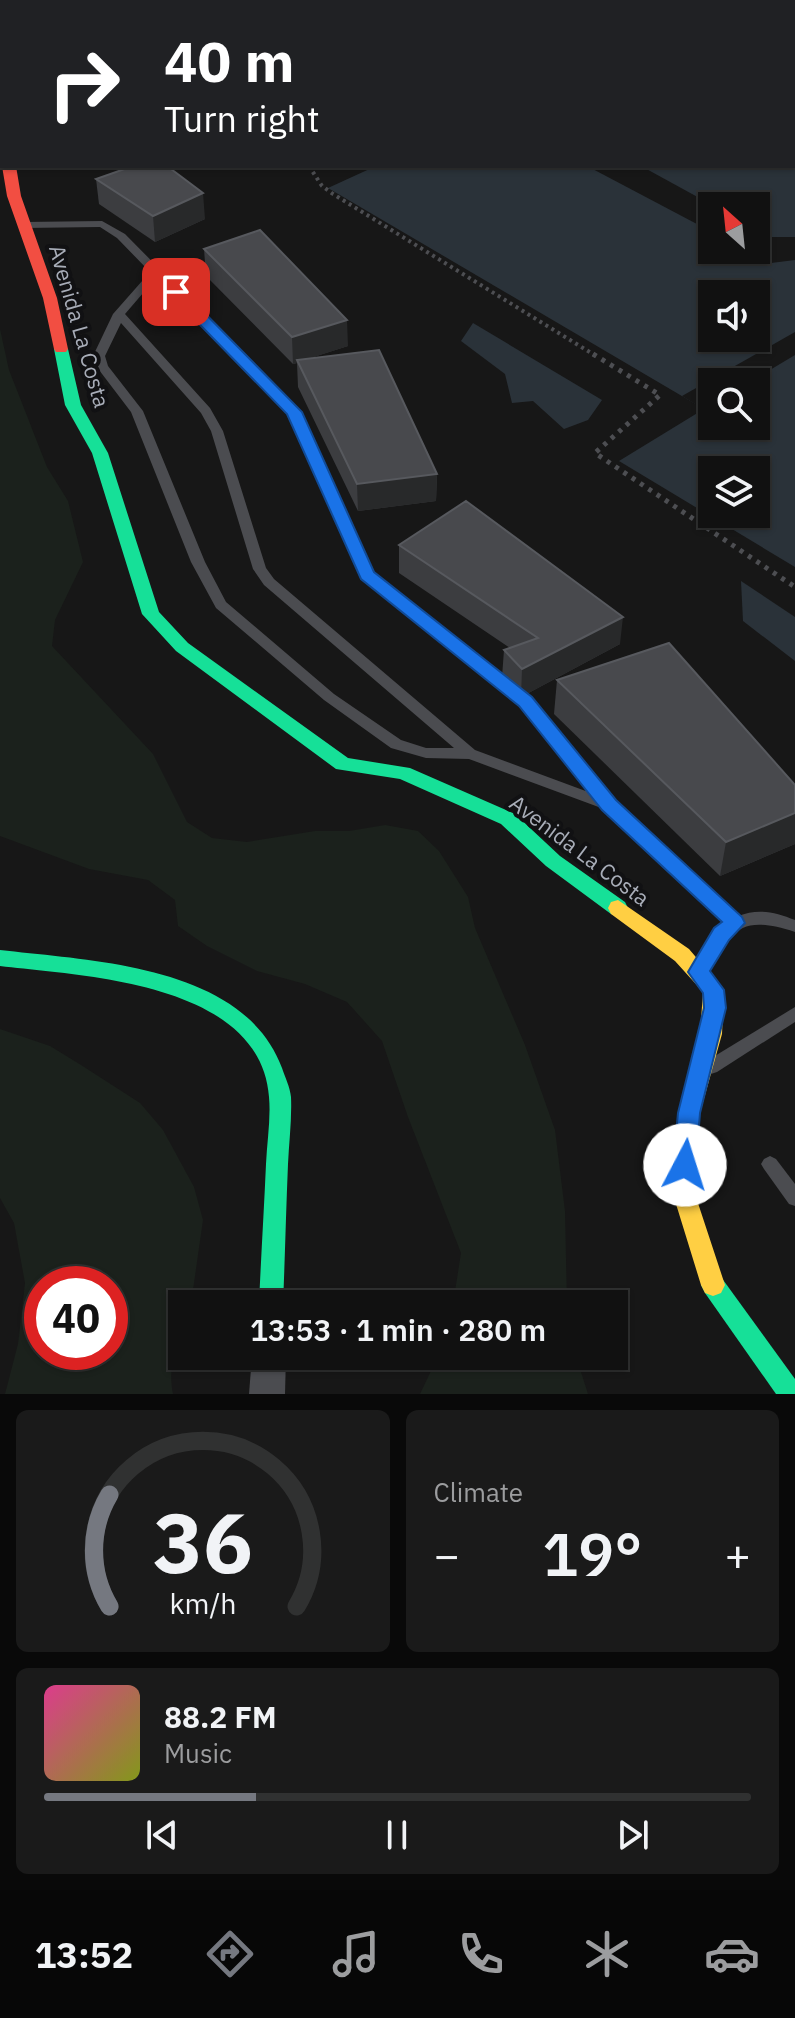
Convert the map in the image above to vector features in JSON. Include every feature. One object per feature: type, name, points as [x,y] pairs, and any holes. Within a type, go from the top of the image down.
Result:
[{"type":"street","name":"Avenida La Costa","points":[[10,168],[24,225],[50,298],[73,405],[100,453],[151,614],[166,632],[182,647],[343,764],[403,773],[508,819],[553,861],[682,955],[714,990],[715,1008],[689,1113],[683,1191],[709,1280],[791,1394]]},
{"type":"street","points":[[0,958],[181,987],[219,1004],[256,1036],[271,1064],[280,1095],[272,1290]]},
{"type":"street","points":[[267,1394],[268,1370]]},
{"type":"lane","points":[[24,225],[102,224],[113,228],[294,412],[367,575],[525,702],[609,805],[735,923]]},
{"type":"lane","points":[[156,272],[119,314],[99,356],[102,366],[137,411],[198,562],[221,605],[329,697],[396,744],[426,753],[470,754],[609,805]]},
{"type":"lane","points":[[119,314],[206,411],[217,431],[260,569],[269,582],[470,754]]},
{"type":"lane","points":[[698,972],[722,934],[735,923],[771,918],[795,926]]},
{"type":"lane","points":[[700,1074],[795,1014]]},
{"type":"lane","points":[[770,1164],[795,1198]]},
{"type":"path","points":[[310,168],[322,186],[333,194],[660,395],[595,453],[795,587]]},
{"type":"shaded area","points":[[372,168],[795,168],[795,567],[730,528],[770,528],[770,456],[698,456],[698,509],[619,461],[698,413],[698,440],[770,440],[770,368],[698,368],[698,405],[328,188]]},
{"type":"shaded area","points":[[473,323],[602,400],[588,420],[564,429],[533,401],[512,403],[505,374],[461,341]]},
{"type":"shaded area","points":[[0,329],[9,370],[47,467],[68,501],[83,562],[55,620],[52,646],[153,754],[187,822],[212,838],[247,842],[315,831],[349,831],[385,825],[418,831],[439,851],[468,897],[475,928],[525,1045],[555,1130],[565,1211],[567,1290],[455,1290],[461,1253],[382,1041],[347,1002],[305,984],[257,971],[207,946],[178,926],[175,900],[148,880],[89,869],[0,836]]},
{"type":"shaded area","points":[[741,581],[795,617],[795,661],[743,621]]},
{"type":"shaded area","points":[[0,1029],[50,1046],[140,1103],[163,1130],[194,1187],[203,1220],[193,1290],[168,1290],[168,1370],[171,1370],[173,1394],[5,1394],[18,1344],[24,1292],[24,1370],[128,1370],[128,1266],[24,1266],[24,1278],[14,1223],[0,1198]]},
{"type":"shaded area","points":[[431,1370],[580,1370],[588,1394],[420,1394]]},
{"type":"pier","points":[[591,168],[645,168],[698,197],[698,225]]},
{"type":"pier","points":[[770,236],[795,237],[795,260],[771,263]]},
{"type":"pier","points":[[795,332],[795,355],[770,370],[731,368],[760,352],[770,352],[770,346]]},
{"type":"pier","points":[[698,387],[698,406],[682,396]]},
{"type":"building","points":[[127,168],[170,168],[203,193],[153,216],[96,179]]},
{"type":"building","points":[[260,230],[347,320],[292,337],[204,249]]},
{"type":"building","points":[[379,350],[437,474],[357,484],[297,360]]},
{"type":"building","points":[[466,501],[623,617],[522,669],[504,650],[538,638],[399,545]]},
{"type":"building","points":[[669,643],[795,785],[795,813],[726,842],[557,680]]},
{"type":"traffic: fast","points":[[61,349],[73,405],[100,453],[151,614],[182,647],[343,764],[403,773],[508,819],[553,861],[618,908]]},
{"type":"traffic: fast","points":[[0,958],[101,971],[175,987],[207,1000],[235,1017],[257,1039],[268,1059],[280,1095],[272,1290]]},
{"type":"traffic: fast","points":[[713,1285],[791,1394]]},
{"type":"traffic: slow","points":[[618,908],[682,955],[714,990],[711,1034],[689,1113],[683,1191],[713,1285]]},
{"type":"traffic: jam","points":[[9,168],[14,196],[50,298],[61,349]]},
{"type":"route","points":[[176,292],[294,412],[367,575],[525,702],[609,805],[735,923],[722,934],[698,972],[714,990],[715,1008],[689,1113],[685,1165]]}]
